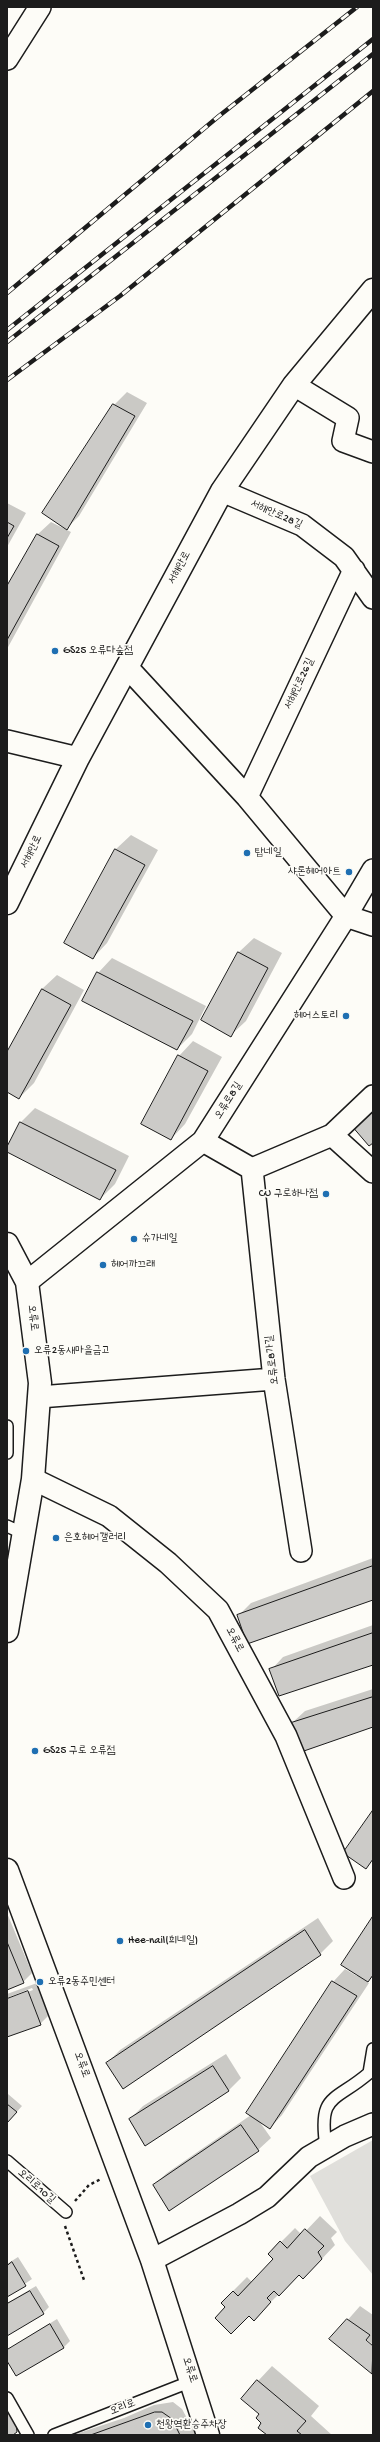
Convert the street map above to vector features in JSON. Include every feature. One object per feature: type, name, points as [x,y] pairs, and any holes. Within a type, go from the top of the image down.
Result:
[{"type":"main road","name":"서해안로","points":[[7,903],[78,758],[222,491],[294,385],[373,290]]},
{"type":"main road","name":"오류로","points":[[7,1244],[27,1282],[40,1383],[33,1479],[15,1529],[7,1631]]},
{"type":"main road","name":"오류로","points":[[7,1870],[152,2260],[192,2380],[208,2435]]},
{"type":"street","points":[[7,59],[40,7]]},
{"type":"street","points":[[294,385],[348,418],[343,441],[373,452]]},
{"type":"street","name":"서해안로28길","points":[[222,491],[302,524],[344,557],[373,598]]},
{"type":"street","name":"서해안로26길","points":[[247,797],[354,570]]},
{"type":"street","points":[[126,667],[247,797],[346,916],[373,926]]},
{"type":"street","points":[[7,741],[78,758]]},
{"type":"street","name":"오류로8길","points":[[27,1282],[203,1141],[346,916],[373,870]]},
{"type":"street","points":[[203,1141],[252,1169],[332,1135],[373,1096]]},
{"type":"street","points":[[332,1135],[373,1172]]},
{"type":"street","name":"오류로8가길","points":[[252,1169],[274,1379],[301,1550]]},
{"type":"street","points":[[39,1397],[274,1379]]},
{"type":"street","name":"오류로","points":[[33,1479],[109,1516],[168,1563],[218,1610],[286,1736],[344,1878]]},
{"type":"street","points":[[152,2260],[239,2214],[266,2197],[309,2157],[373,2124]]},
{"type":"lane","points":[[7,1426],[7,1453]]},
{"type":"lane","points":[[326,2147],[323,2114],[330,2101],[369,2073],[373,2049]]},
{"type":"lane","name":"오리로10길","points":[[7,2161],[66,2212]]},
{"type":"lane","name":"오리로","points":[[54,2435],[192,2380]]},
{"type":"lane","points":[[7,2398],[28,2435]]},
{"type":"path","points":[[84,2280],[65,2231],[66,2212],[88,2185]]},
{"type":"shaded area","points":[[373,2140],[373,2275],[345,2241],[310,2176]]},
{"type":"building","points":[[113,404],[135,416],[67,530],[42,513]]},
{"type":"building","points":[[7,522],[14,526],[7,538]]},
{"type":"building","points":[[37,534],[59,546],[7,640],[7,586]]},
{"type":"building","points":[[115,849],[145,865],[93,959],[64,943]]},
{"type":"building","points":[[238,952],[268,968],[231,1037],[201,1020]]},
{"type":"building","points":[[97,972],[193,1021],[177,1050],[82,1001]]},
{"type":"building","points":[[42,989],[71,1005],[19,1099],[7,1092],[7,1052]]},
{"type":"building","points":[[178,1055],[208,1071],[171,1140],[141,1124]]},
{"type":"building","points":[[373,1105],[373,1143],[369,1146],[351,1125]]},
{"type":"building","points":[[20,1122],[116,1170],[100,1200],[7,1152],[7,1147]]},
{"type":"building","points":[[373,1566],[373,1600],[247,1644],[237,1615]]},
{"type":"building","points":[[373,1633],[373,1665],[279,1696],[269,1669]]},
{"type":"building","points":[[373,1697],[373,1727],[301,1752],[291,1723]]},
{"type":"building","points":[[373,1810],[373,1859],[366,1869],[343,1853]]},
{"type":"building","points":[[373,1916],[373,1975],[368,1982],[341,1965]]},
{"type":"building","points":[[305,1930],[321,1955],[123,2089],[106,2063]]},
{"type":"building","points":[[7,1942],[24,1983],[7,1990]]},
{"type":"building","points":[[332,1981],[357,1996],[270,2129],[246,2113]]},
{"type":"building","points":[[28,1991],[41,2025],[7,2037],[7,1999]]},
{"type":"building","points":[[213,2066],[229,2091],[145,2146],[129,2119]]},
{"type":"building","points":[[7,2104],[17,2112],[7,2123]]},
{"type":"building","points":[[241,2125],[259,2151],[169,2211],[153,2185]]},
{"type":"building","points":[[305,2229],[324,2246],[318,2252],[322,2259],[303,2279],[299,2275],[279,2296],[274,2291],[267,2298],[271,2302],[254,2321],[249,2316],[231,2334],[215,2318],[225,2307],[221,2303],[233,2291],[238,2296],[273,2259],[268,2254],[280,2241],[287,2248]]},
{"type":"building","points":[[12,2262],[26,2286],[7,2297],[7,2266]]},
{"type":"building","points":[[30,2291],[44,2314],[7,2336],[7,2304]]},
{"type":"building","points":[[347,2319],[370,2335],[366,2340],[373,2346],[372,2374],[329,2339]]},
{"type":"building","points":[[50,2324],[64,2348],[16,2376],[7,2361],[7,2350]]},
{"type":"building","points":[[257,2380],[306,2421],[297,2431],[302,2435],[267,2435],[258,2428],[261,2423],[256,2418],[259,2414],[241,2399]]},
{"type":"building","points":[[7,2411],[16,2422],[17,2432],[13,2435],[7,2435]]},
{"type":"building","name":"천왕역환승주차장","points":[[155,2412],[162,2412],[172,2419],[180,2435],[91,2435]]},
{"type":"railway","points":[[7,293],[219,116],[357,7]]},
{"type":"railway","points":[[7,330],[373,39]]},
{"type":"railway","points":[[7,342],[373,54]]},
{"type":"railway","points":[[7,380],[120,296],[373,91]]},
{"type":"place","name":"GS25 오류다숲점","points":[[55,651]]},
{"type":"place","name":"탑네일","points":[[247,853]]},
{"type":"place","name":"샤론헤어아트","points":[[349,872]]},
{"type":"place","name":"헤어스토리","points":[[346,1016]]},
{"type":"place","name":"CU 구로하나점","points":[[326,1194]]},
{"type":"place","name":"슈가네일","points":[[134,1239]]},
{"type":"place","name":"헤어까끄래","points":[[103,1265]]},
{"type":"place","name":"오류2동새마을금고","points":[[26,1351]]},
{"type":"place","name":"은호헤어갤러리","points":[[56,1538]]},
{"type":"place","name":"GS25 구로 오류점","points":[[35,1751]]},
{"type":"place","name":"Hee-nail(희네일)","points":[[120,1941]]},
{"type":"place","name":"오류2동주민센터","points":[[40,1982]]},
{"type":"place","name":"천왕역환승주차장","points":[[148,2425]]}]
